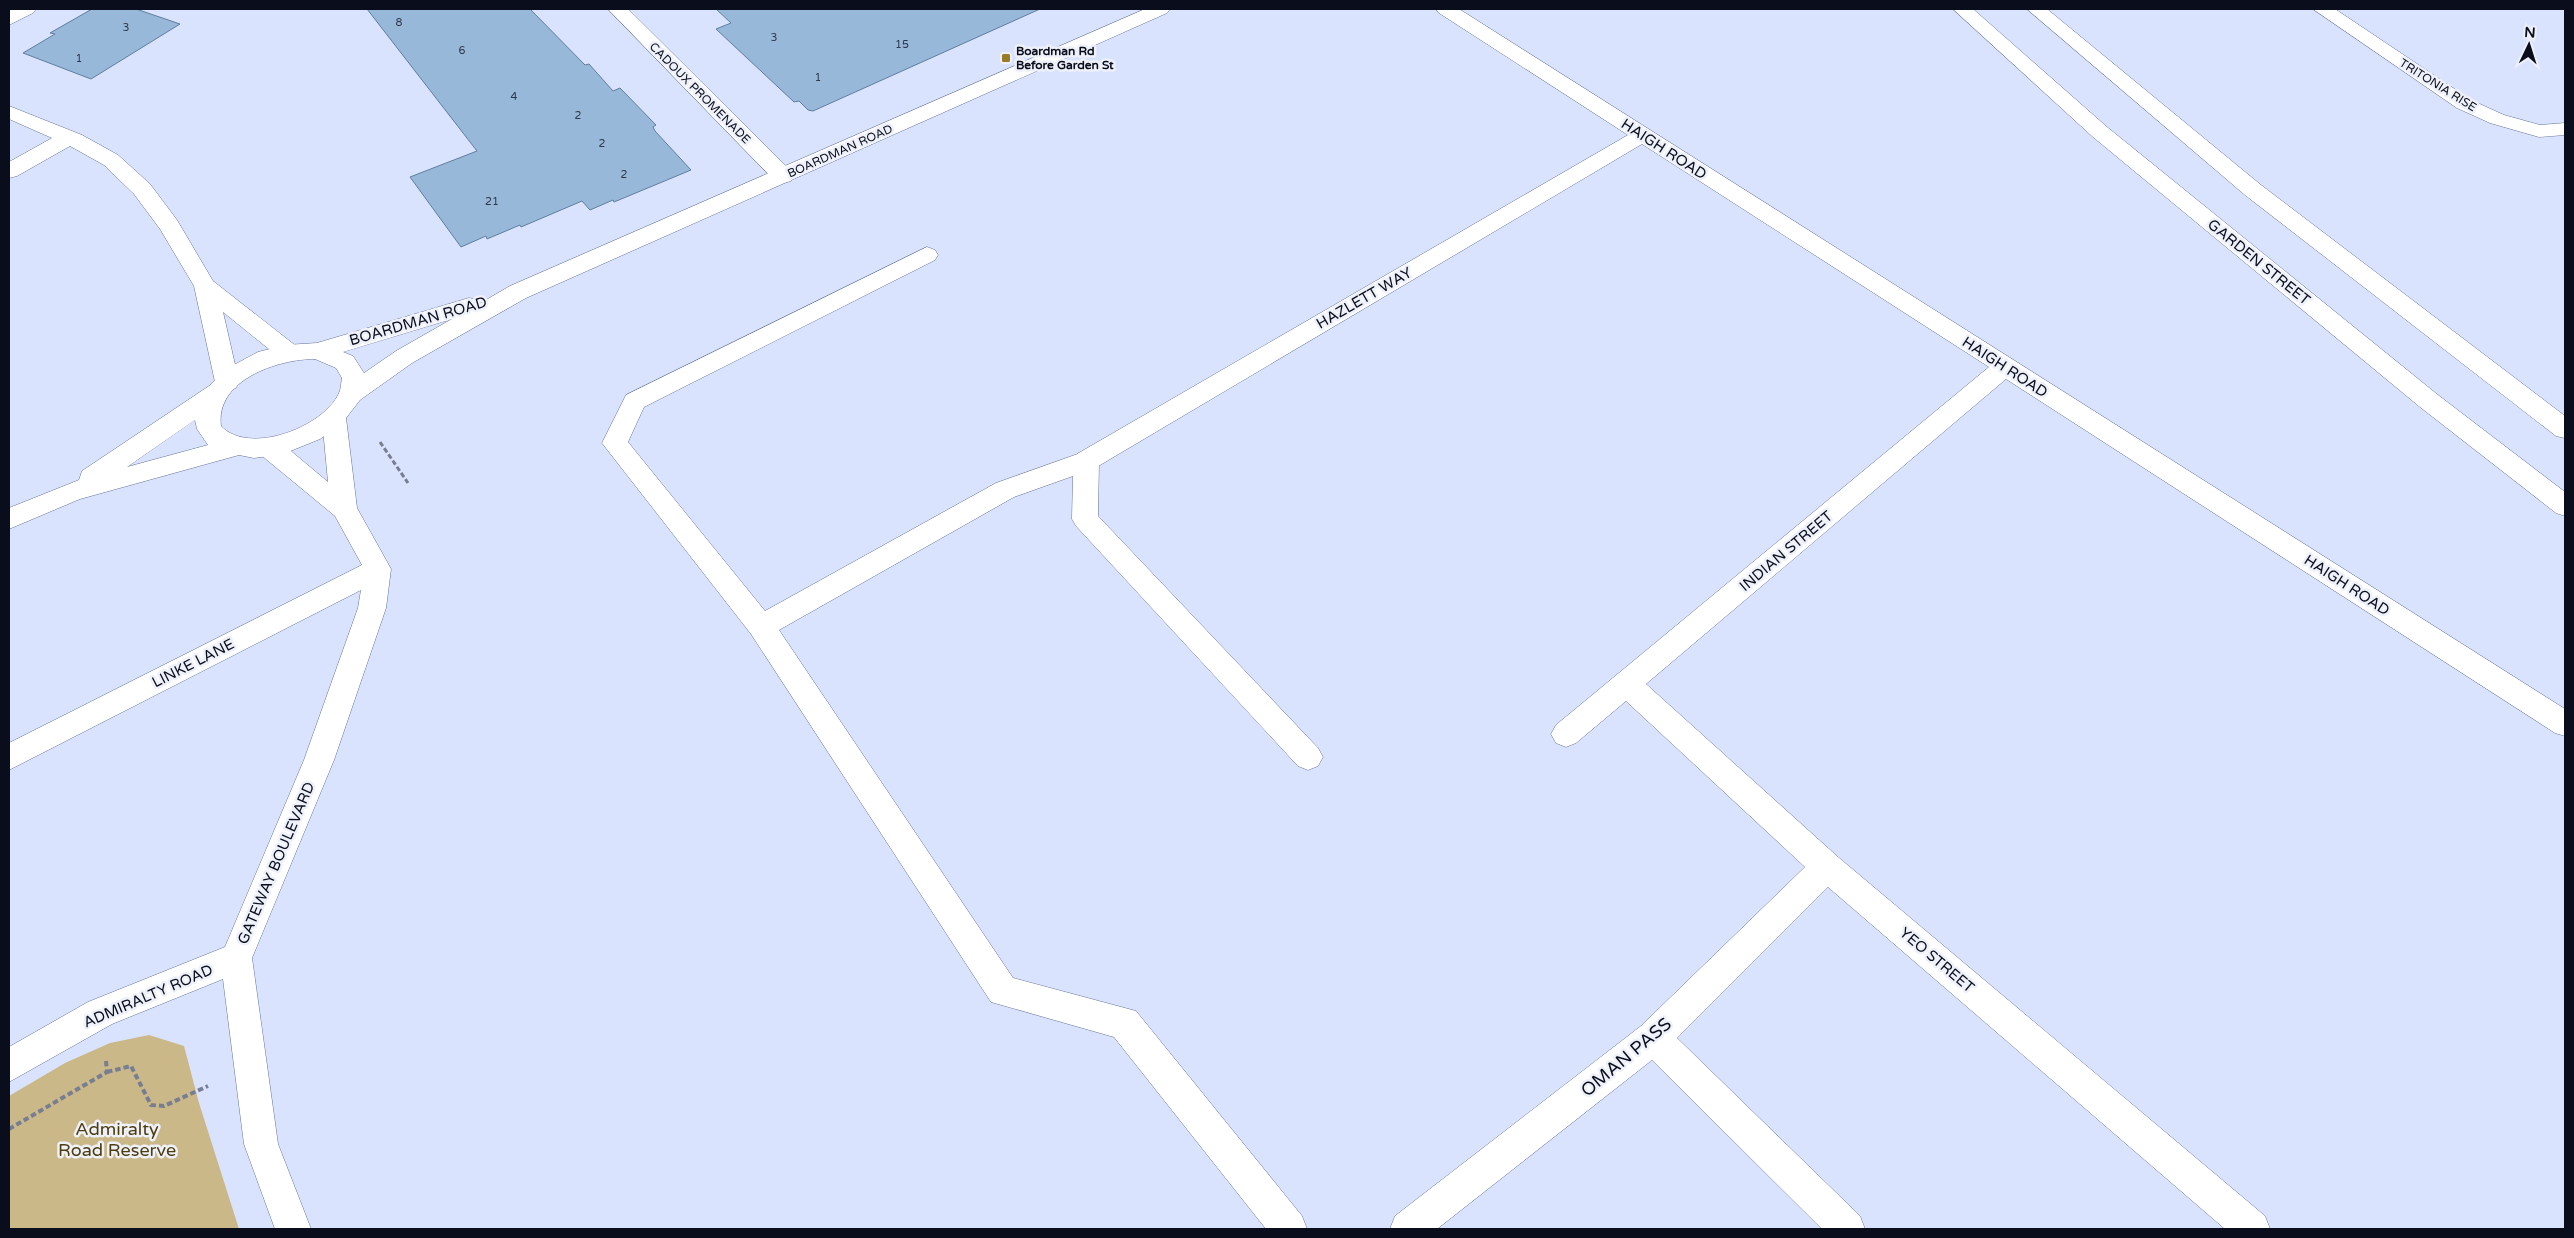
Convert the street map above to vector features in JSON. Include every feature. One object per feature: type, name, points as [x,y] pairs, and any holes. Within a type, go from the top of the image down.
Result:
[{"type":"street","points":[[9,19],[26,9]]},
{"type":"street","name":"CADOUX PROMENADE","points":[[617,9],[783,176]]},
{"type":"street","name":"BOARDMAN ROAD","points":[[352,394],[404,357],[518,292],[1160,9]]},
{"type":"street","name":"HAIGH ROAD","points":[[1446,9],[2565,724]]},
{"type":"street","name":"GARDEN STREET","points":[[1962,9],[2100,132],[2428,401],[2565,506]]},
{"type":"street","points":[[2036,9],[2253,190],[2565,429]]},
{"type":"street","name":"TRITONIA RISE","points":[[2323,9],[2464,104],[2497,120],[2539,131],[2565,129]]},
{"type":"street","points":[[9,112],[68,138],[111,160],[142,188],[169,225],[204,286],[222,388],[208,410],[208,426],[218,439],[234,447]]},
{"type":"street","name":"HAZLETT WAY","points":[[761,626],[1005,490],[1086,461],[1642,135]]},
{"type":"street","points":[[9,171],[68,138]]},
{"type":"street","points":[[927,255],[635,400],[615,443],[761,626],[1003,991],[1124,1023],[1289,1229]]},
{"type":"street","points":[[204,286],[288,352]]},
{"type":"street","name":"BOARDMAN ROAD","points":[[73,491],[222,388],[244,369],[265,358],[288,352],[317,350],[518,292]]},
{"type":"street","name":"BOARDMAN ROAD","points":[[9,519],[73,491],[234,447],[251,449],[270,448],[294,442],[316,431],[334,418],[345,406],[352,394],[355,381],[352,370],[345,360],[333,354],[317,350]]},
{"type":"street","name":"INDIAN STREET","points":[[1566,734],[2005,367]]},
{"type":"street","points":[[334,418],[344,509]]},
{"type":"street","points":[[270,448],[344,509],[378,569]]},
{"type":"street","points":[[1086,461],[1085,519],[1308,757]]},
{"type":"street","name":"LINKE LANE","points":[[9,757],[378,569]]},
{"type":"street","name":"GATEWAY BOULEVARD","points":[[293,1229],[261,1144],[249,1068],[236,958],[319,760],[372,608],[378,569]]},
{"type":"street","name":"YEO STREET","points":[[1627,684],[1827,867],[2252,1229]]},
{"type":"street","name":"OMAN PASS","points":[[1408,1229],[1653,1038],[1827,867]]},
{"type":"street","name":"ADMIRALTY ROAD","points":[[9,1065],[100,1013],[236,958]]},
{"type":"street","points":[[1653,1038],[1847,1229]]},
{"type":"path","points":[[381,444],[408,483]]},
{"type":"path","points":[[107,1072],[131,1066],[151,1105],[164,1106],[249,1068]]},
{"type":"green space","name":"Admiralty Road Reserve","points":[[149,1035],[184,1046],[199,1103],[239,1229],[9,1229],[9,1096],[65,1063],[110,1043]]},
{"type":"building","points":[[92,9],[136,9],[180,24],[91,79],[23,53],[55,34],[50,33]]},
{"type":"building","points":[[367,9],[530,9],[585,65],[589,64],[613,91],[620,88],[656,125],[653,127],[655,131],[691,170],[614,202],[613,200],[590,210],[582,201],[521,227],[520,225],[487,239],[486,236],[461,247],[410,177],[477,151]]},
{"type":"building","points":[[716,9],[1040,9],[813,111],[808,110],[799,101],[794,102],[716,29],[731,23]]},
{"type":"place","name":"Boardman Rd Before Garden St","points":[[1006,58]]}]
